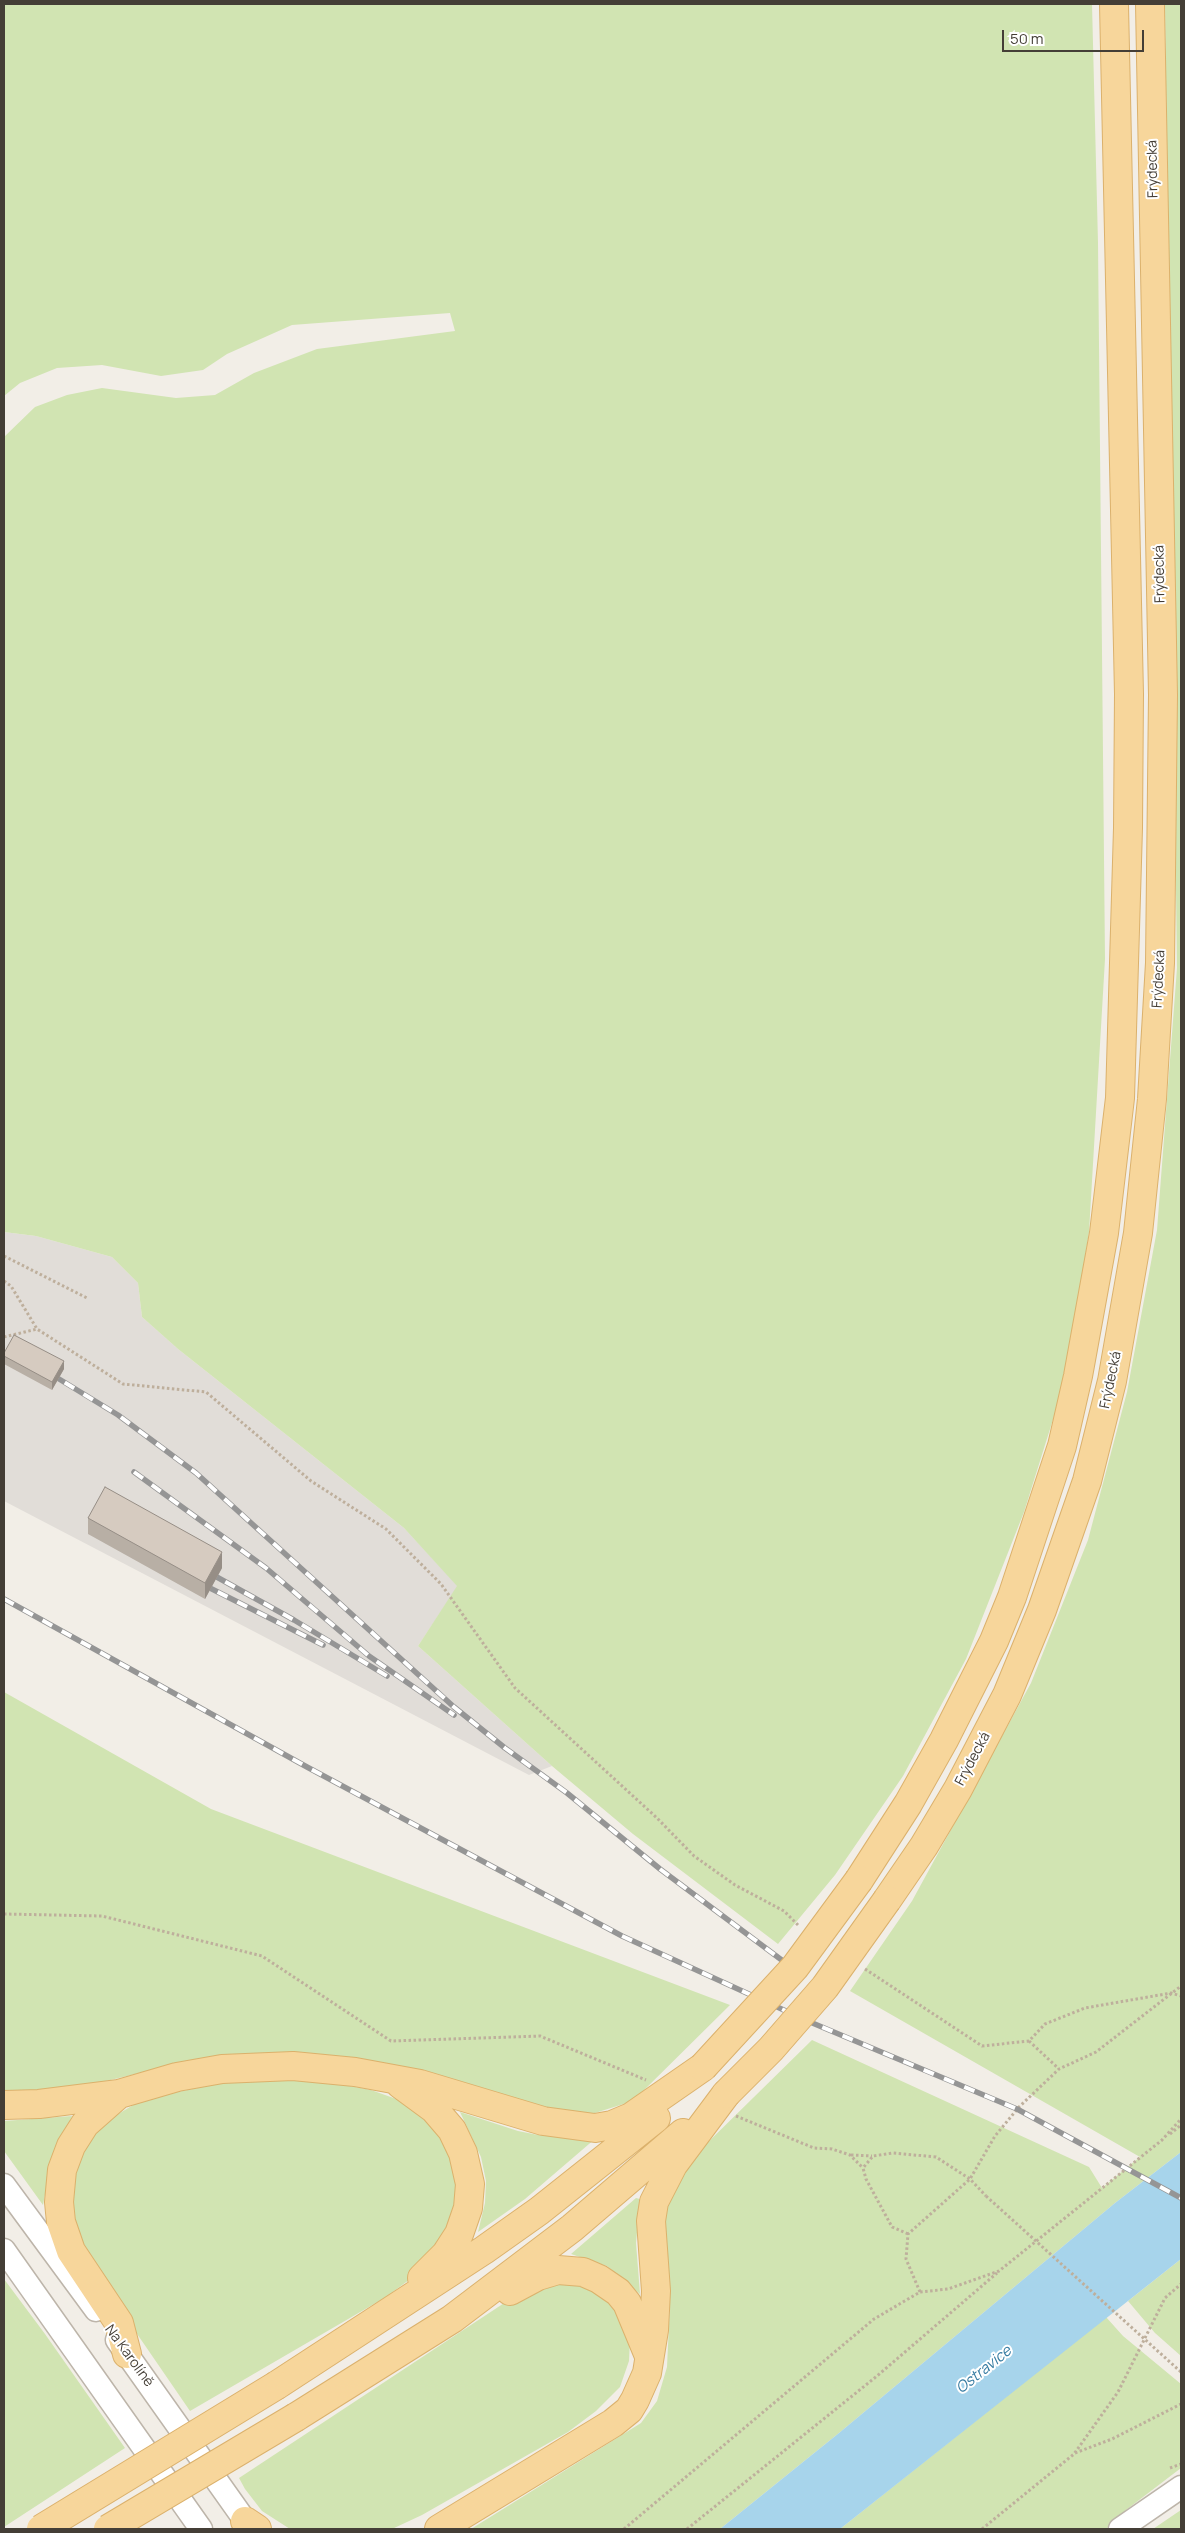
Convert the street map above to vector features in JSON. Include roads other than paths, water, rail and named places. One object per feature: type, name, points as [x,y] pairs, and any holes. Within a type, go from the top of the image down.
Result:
[{"type":"main road","points":[[41,2529],[362,2332],[539,2211],[658,2116],[795,1967],[859,1880],[908,1804],[944,1740],[990,1649],[1012,1597],[1065,1437],[1104,1233],[1120,1098],[1128,828],[1129,694],[1114,4]]},
{"type":"main road","name":"Frýdecká","points":[[721,2105],[816,1998],[861,1939],[924,1846],[958,1789],[1007,1694],[1042,1610],[1071,1533],[1087,1481],[1112,1381],[1138,1233],[1152,1099],[1160,953],[1163,695],[1150,4]]},
{"type":"main road","points":[[4,2105],[39,2104],[118,2094],[185,2076],[244,2067],[312,2067],[384,2077],[451,2092],[543,2121],[588,2128],[606,2126],[631,2117],[694,2075]]},
{"type":"main road","points":[[362,2332],[431,2270],[446,2254],[461,2228],[470,2200],[468,2169],[452,2130],[425,2102],[401,2085],[384,2077]]},
{"type":"main road","points":[[118,2094],[85,2124],[71,2146],[62,2170],[59,2202],[62,2222],[71,2251],[118,2323],[127,2354]]},
{"type":"main road","points":[[108,2529],[296,2417],[452,2319],[572,2228],[721,2105]]},
{"type":"main road","points":[[439,2529],[629,2410],[641,2389],[650,2357],[656,2310],[651,2231],[654,2202],[673,2165],[721,2105]]},
{"type":"main road","points":[[452,2319],[549,2271],[566,2270],[582,2272],[606,2283],[622,2296],[631,2310],[650,2357]]},
{"type":"street","name":"Na Karolíně","points":[[4,2185],[251,2526]]},
{"type":"street","points":[[4,2250],[201,2529]]},
{"type":"street","points":[[1120,2529],[1181,2487]]},
{"type":"water","name":"Ostravice","points":[[1181,2152],[1181,2259],[840,2529],[720,2529],[839,2433],[1115,2203]]},
{"type":"railway","points":[[46,1371],[118,1415],[196,1473],[454,1707],[505,1748],[567,1793],[660,1869],[787,1964]]},
{"type":"railway","points":[[134,1472],[266,1568],[369,1656],[454,1715]]},
{"type":"railway","points":[[206,1571],[294,1620],[387,1676]]},
{"type":"railway","points":[[198,1582],[323,1645]]},
{"type":"railway","points":[[4,1599],[307,1767],[622,1936],[810,2022],[1017,2109],[1181,2198]]}]
